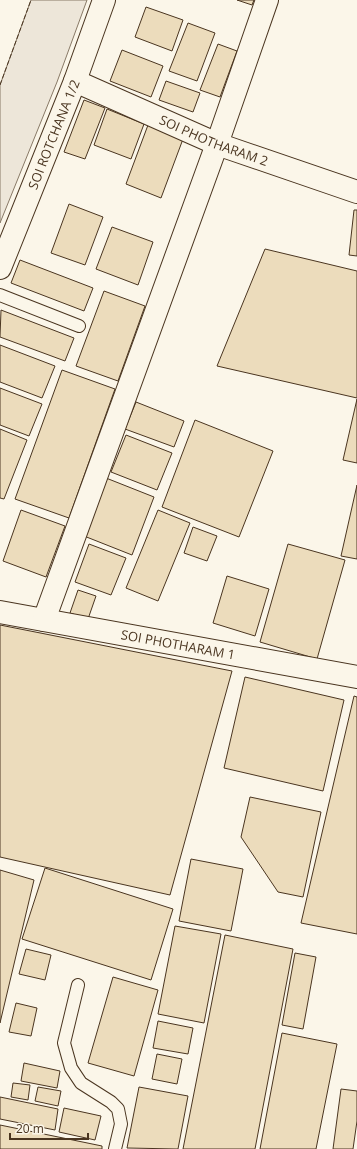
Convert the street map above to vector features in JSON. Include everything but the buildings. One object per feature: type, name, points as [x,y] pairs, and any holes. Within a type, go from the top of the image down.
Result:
[{"type":"street","name":"SOI ROTCHANA 1/2","points":[[0,268],[75,81],[104,0]]},
{"type":"street","points":[[44,620],[217,144],[267,0]]},
{"type":"street","name":"SOI PHOTHARAM 2","points":[[75,81],[217,144],[357,191]]},
{"type":"street","name":"SOI PHOTHARAM 1","points":[[0,612],[357,677]]},
{"type":"lane","points":[[0,295],[79,326]]},
{"type":"lane","points":[[78,985],[64,1043],[71,1068],[81,1083],[118,1109],[121,1124],[115,1149]]},
{"type":"shaded area","points":[[31,0],[87,0],[57,82],[0,223],[0,85]]},
{"type":"fence","points":[[0,85],[31,0]]}]
